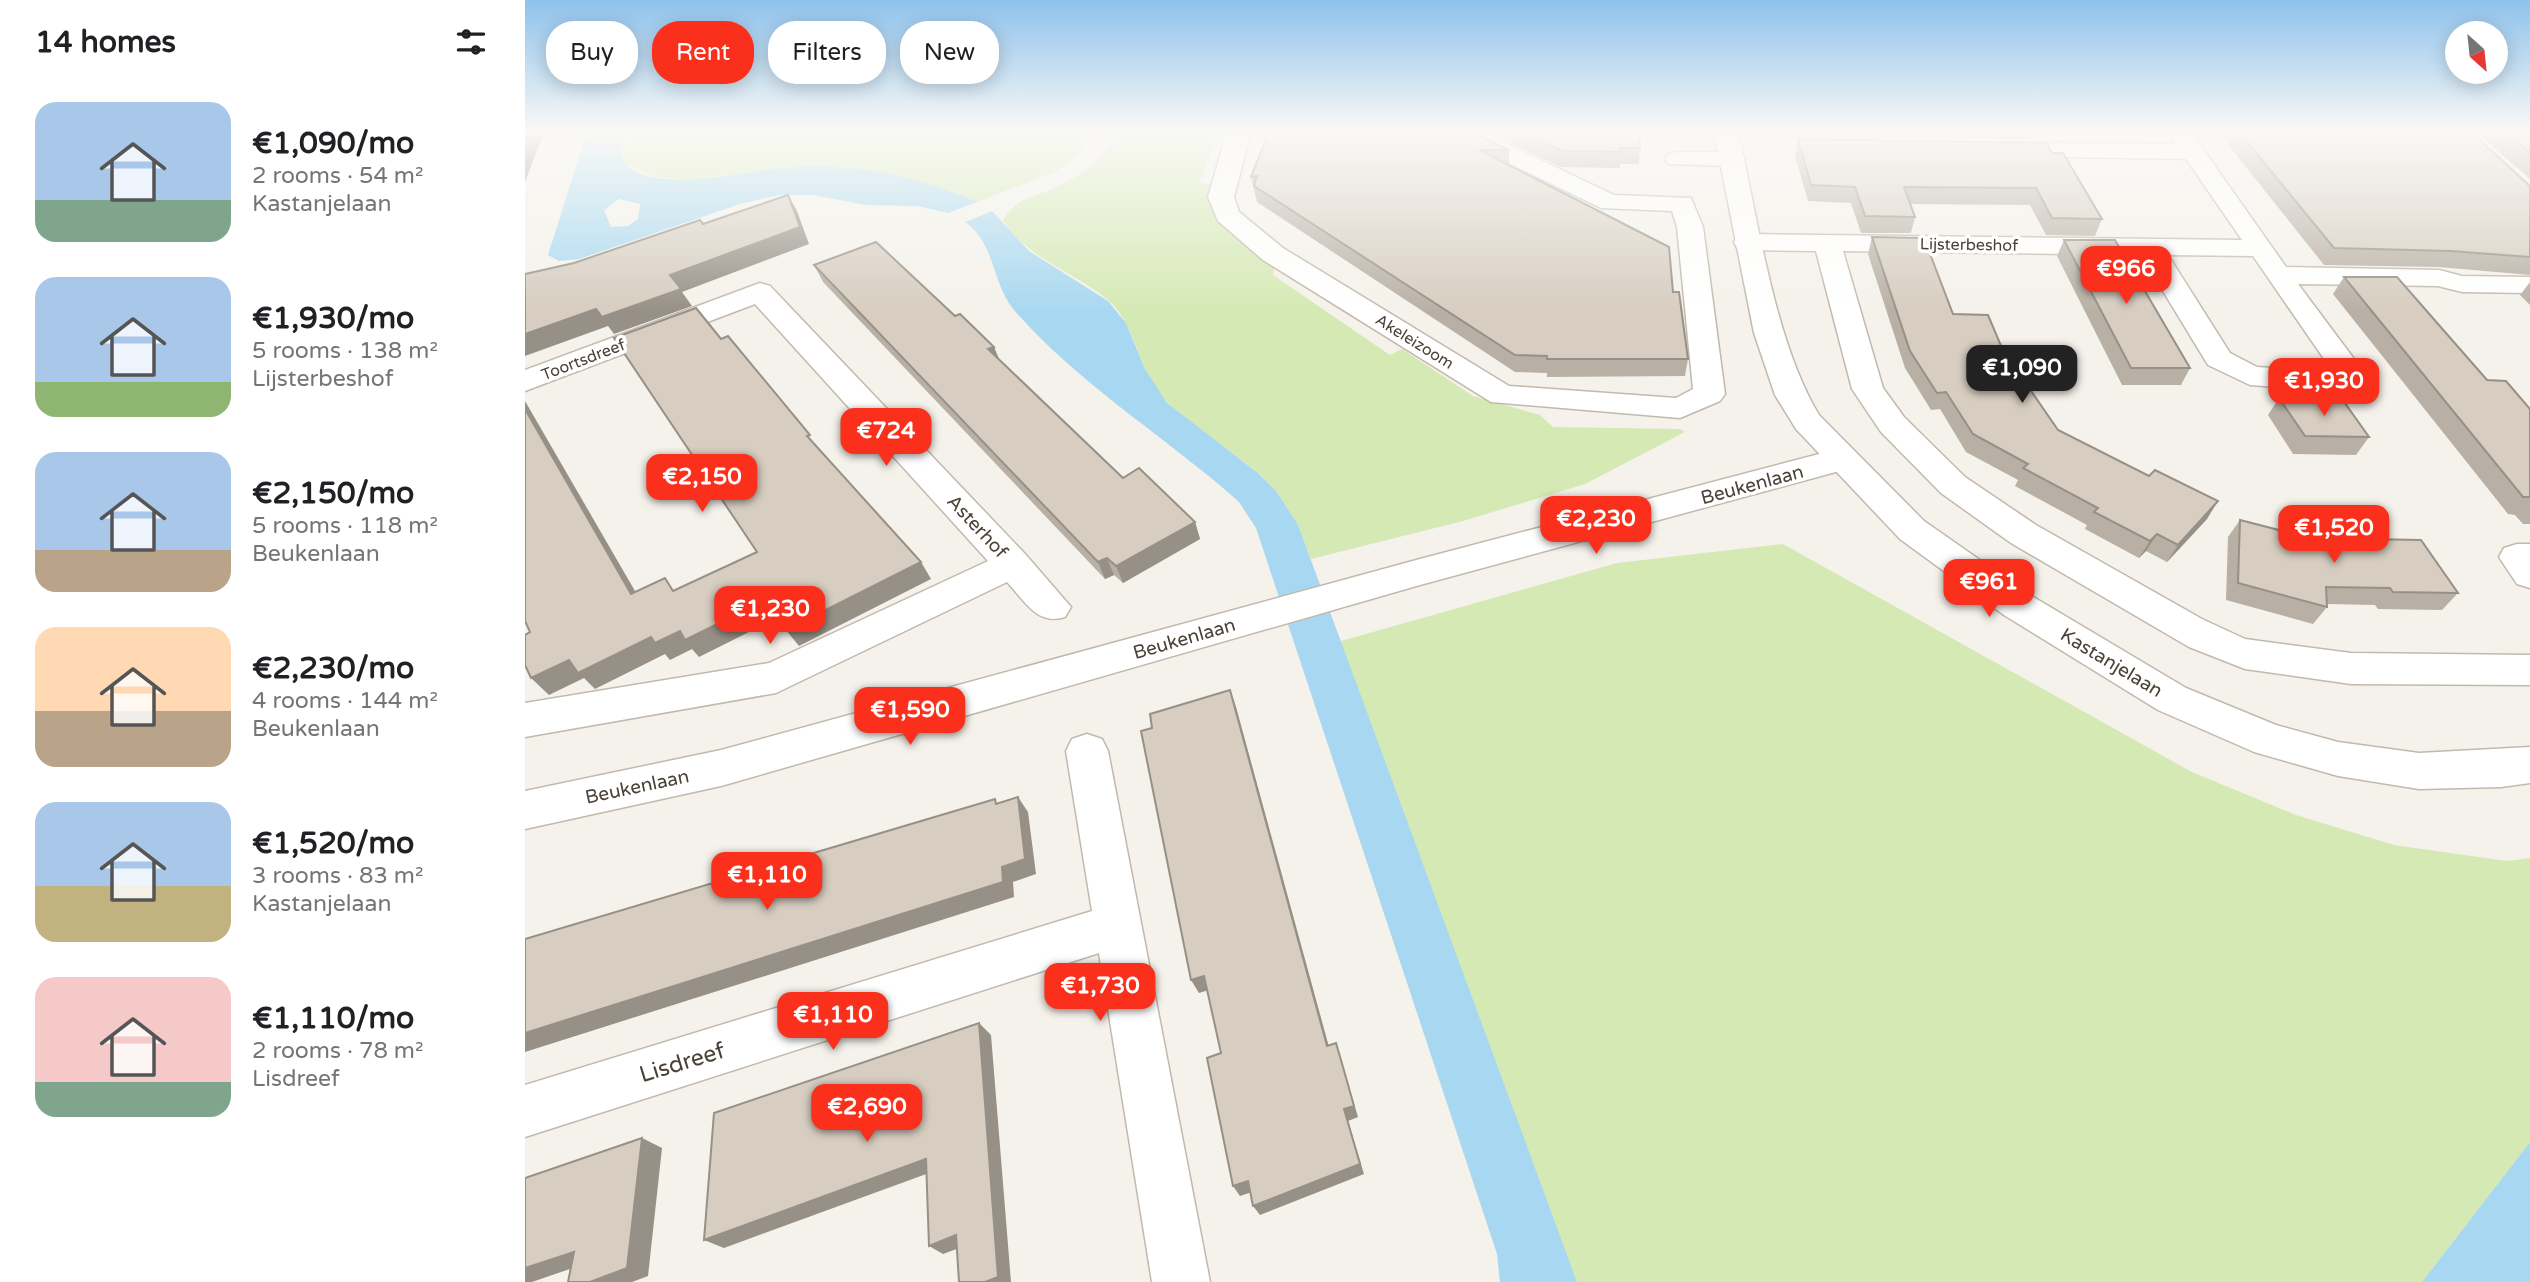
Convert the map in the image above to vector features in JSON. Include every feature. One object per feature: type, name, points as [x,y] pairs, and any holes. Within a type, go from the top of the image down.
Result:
[{"type":"street","name":"Akeleizoom","points":[[1222,192],[1221,197],[1227,215],[1273,254],[1502,395],[1680,408],[1709,394],[1682,192]]},
{"type":"street","points":[[1587,192],[1610,203],[1682,192]]},
{"type":"street","name":"Kastanjelaan","points":[[1738,192],[1769,333],[1791,395],[1807,422],[1912,530],[2017,605],[2172,699],[2269,740],[2338,759],[2419,771],[2501,769],[2530,765]]},
{"type":"street","points":[[2149,246],[2219,359],[2250,376],[2345,382],[2351,374],[2277,275],[2262,248],[2222,192]]},
{"type":"street","name":"Lijsterbeshof","points":[[1747,242],[2262,248]]},
{"type":"street","points":[[1827,243],[1868,389],[1880,409],[1914,452],[2006,524],[2199,634],[2242,653],[2322,668],[2530,670]]},
{"type":"street","points":[[2277,275],[2439,278],[2462,284],[2530,285]]},
{"type":"street","name":"Toortsdreef","points":[[525,381],[760,292]]},
{"type":"street","name":"Asterhof","points":[[760,292],[1052,607]]},
{"type":"street","name":"Beukenlaan","points":[[525,810],[720,768],[1842,459]]},
{"type":"street","points":[[2530,557],[2517,557],[2530,575]]},
{"type":"street","points":[[525,720],[776,677],[1013,564]]},
{"type":"street","points":[[1087,751],[1181,1282]]},
{"type":"street","name":"Lisdreef","points":[[525,1111],[1119,925]]},
{"type":"green space","points":[[947,192],[1003,192],[977,202]]},
{"type":"green space","points":[[1045,192],[1210,192],[1213,211],[1220,222],[1239,241],[1275,264],[1273,275],[1390,355],[1402,349],[1473,396],[1540,415],[1553,427],[1680,429],[1685,432],[1585,484],[1463,521],[1311,559],[1290,513],[1267,482],[1246,463],[1181,416],[1159,393],[1125,321],[1108,300],[1038,255],[1014,234],[1003,220],[1013,207]]},
{"type":"green space","points":[[1783,544],[2192,772],[2296,815],[2394,845],[2507,861],[2530,858],[2530,1142],[2422,1282],[1577,1282],[1360,715],[1341,641],[1617,563]]},
{"type":"water","points":[[568,192],[950,192],[977,202],[948,213],[917,206],[866,205],[813,195],[780,195],[740,204],[579,259],[559,261],[548,255]],"holes":[[[619,199],[640,204],[638,219],[628,226],[611,227],[604,210]]]},
{"type":"water","points":[[992,211],[1029,251],[1108,301],[1126,323],[1145,369],[1167,403],[1258,473],[1276,491],[1298,525],[1577,1282],[1500,1282],[1497,1254],[1256,528],[1239,502],[1062,359],[1014,310],[1001,288],[982,241],[975,230],[965,222]]},
{"type":"water","points":[[2530,1142],[2530,1282],[2422,1282]]},
{"type":"building","points":[[1263,192],[1561,192],[1669,247],[1673,292],[1679,292],[1688,359],[1547,359],[1547,356],[1515,355]]},
{"type":"building","points":[[1857,192],[1906,192],[1915,217],[1865,216]]},
{"type":"building","points":[[2038,192],[2086,192],[2102,219],[2052,218]]},
{"type":"building","points":[[2288,192],[2530,192],[2530,257],[2451,251],[2334,248]]},
{"type":"building","points":[[788,195],[800,227],[670,275],[681,289],[602,317],[596,309],[525,334],[525,274],[574,263],[700,220],[703,224]]},
{"type":"building","points":[[1872,237],[1924,238],[1953,314],[1988,315],[2018,386],[2027,385],[2058,430],[2149,476],[2155,470],[2218,501],[2178,545],[2157,534],[2150,541],[2094,512],[2098,508],[2023,468],[2028,464],[1973,434],[1946,392],[1937,393],[1910,351]]},
{"type":"building","points":[[2064,240],[2115,240],[2190,368],[2131,368]]},
{"type":"building","points":[[876,242],[955,316],[960,314],[994,347],[988,349],[1123,478],[1139,468],[1195,522],[1116,566],[1107,558],[1098,562],[814,265]]},
{"type":"building","points":[[2344,277],[2397,277],[2487,380],[2506,381],[2530,409],[2530,497],[2523,497]]},
{"type":"building","points":[[696,308],[721,339],[728,336],[810,435],[807,436],[921,562],[786,630],[766,600],[685,640],[680,631],[655,643],[651,637],[578,673],[569,660],[531,678],[525,665],[525,635],[530,632],[525,621],[525,409],[631,594],[665,578],[673,591],[757,552],[614,338]]},
{"type":"building","points":[[2279,398],[2342,399],[2369,437],[2305,436]]},
{"type":"building","points":[[2240,520],[2310,538],[2421,540],[2458,593],[2326,587],[2327,607],[2238,583]]},
{"type":"building","points":[[1230,690],[1327,1046],[1336,1043],[1354,1106],[1344,1109],[1360,1164],[1253,1206],[1248,1181],[1233,1186],[1207,1058],[1221,1053],[1204,976],[1191,980],[1141,731],[1152,728],[1150,714]]},
{"type":"building","points":[[1018,797],[1025,859],[1002,867],[1003,882],[525,1033],[525,939],[995,799],[996,804]]},
{"type":"building","points":[[979,1023],[998,1277],[985,1282],[959,1282],[956,1235],[929,1246],[926,1159],[704,1240],[714,1113]]},
{"type":"building","points":[[642,1138],[627,1268],[590,1282],[568,1282],[574,1252],[525,1268],[525,1178]]}]
